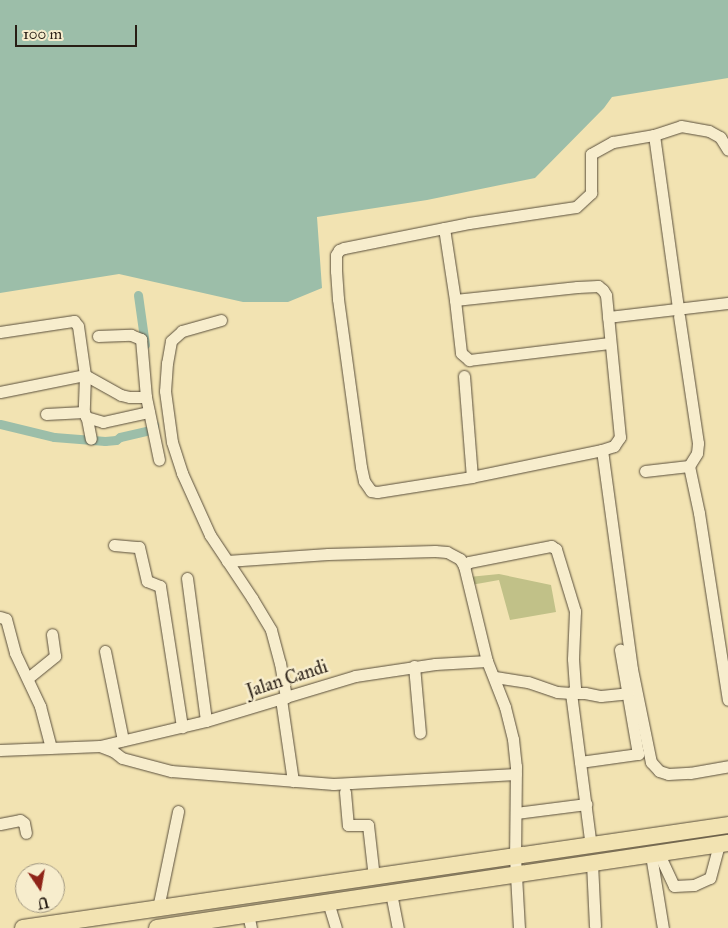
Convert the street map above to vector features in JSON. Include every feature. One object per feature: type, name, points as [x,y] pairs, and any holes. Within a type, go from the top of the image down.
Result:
[{"type":"highway","points":[[23,928],[100,922],[158,908],[728,825]]},
{"type":"highway","points":[[157,928],[250,921],[328,902],[724,844]]},
{"type":"street","points":[[455,300],[598,286],[606,295],[620,437],[614,446],[602,450],[472,477],[377,492],[367,488],[361,467],[338,299],[336,255],[339,250],[444,228],[576,206],[591,193],[591,154],[613,142],[654,135],[681,126],[698,128],[720,137],[728,150]]},
{"type":"street","points":[[654,135],[698,443],[697,453],[689,466],[699,513],[728,700]]},
{"type":"street","points":[[444,228],[461,353],[469,360],[610,343]]},
{"type":"street","points":[[608,317],[678,312],[728,303]]},
{"type":"street","points":[[221,320],[182,331],[171,341],[165,390],[172,442],[182,473],[210,535],[271,630],[280,663],[292,781]]},
{"type":"street","points":[[0,332],[74,322],[78,326],[85,375],[85,416],[91,439]]},
{"type":"street","points":[[98,336],[131,335],[141,339],[146,397],[159,460]]},
{"type":"street","points":[[0,392],[85,375],[121,395],[146,397]]},
{"type":"street","points":[[464,376],[472,477]]},
{"type":"street","points":[[46,414],[85,416],[103,422],[149,412]]},
{"type":"street","points":[[602,450],[632,669],[651,762],[659,771],[668,774],[690,773],[728,766]]},
{"type":"street","points":[[645,471],[689,466]]},
{"type":"street","points":[[114,545],[139,547],[147,581],[160,586],[182,727]]},
{"type":"street","points":[[464,566],[469,562],[554,547],[575,611],[573,666],[575,689],[571,693],[591,846]]},
{"type":"street","points":[[227,561],[328,554],[435,551],[453,554],[460,559],[464,566],[487,661],[495,677],[514,739],[516,774],[515,857],[519,928]]},
{"type":"street","points":[[187,578],[206,721]]},
{"type":"street","points":[[0,617],[6,619],[15,653],[40,706],[51,748]]},
{"type":"street","points":[[28,678],[55,656],[52,634]]},
{"type":"street","points":[[580,762],[638,754],[620,650]]},
{"type":"street","points":[[105,651],[123,740]]},
{"type":"street","name":"Jalan Candi","points":[[0,750],[100,746],[206,721],[354,676],[414,666],[487,661]]},
{"type":"street","points":[[414,666],[420,733]]},
{"type":"street","points":[[495,677],[528,682],[557,692],[601,696],[628,693]]},
{"type":"street","points":[[100,746],[122,758],[171,771],[292,781],[347,784],[516,774]]},
{"type":"street","points":[[344,792],[348,825],[368,825],[374,878]]},
{"type":"street","points":[[516,813],[586,804]]},
{"type":"street","points":[[158,908],[178,810]]},
{"type":"street","points":[[0,824],[20,820],[24,823],[26,833]]},
{"type":"street","points":[[655,854],[674,886],[694,885],[710,878],[724,844]]},
{"type":"street","points":[[655,854],[663,928]]},
{"type":"street","points":[[592,863],[595,926]]},
{"type":"street","points":[[392,893],[398,928]]},
{"type":"street","points":[[328,902],[336,928]]},
{"type":"green space","points":[[499,574],[551,585],[556,612],[510,620],[499,580],[471,585],[469,577]]},
{"type":"shaded area","points":[[0,0],[728,0],[728,78],[612,97],[604,108],[535,178],[427,200],[317,217],[322,288],[288,302],[243,302],[119,274],[0,293]]},
{"type":"waterway","points":[[138,295],[145,345]]},
{"type":"waterway","points":[[0,424],[54,437],[105,441],[116,440],[120,437],[154,429],[154,425]]}]
